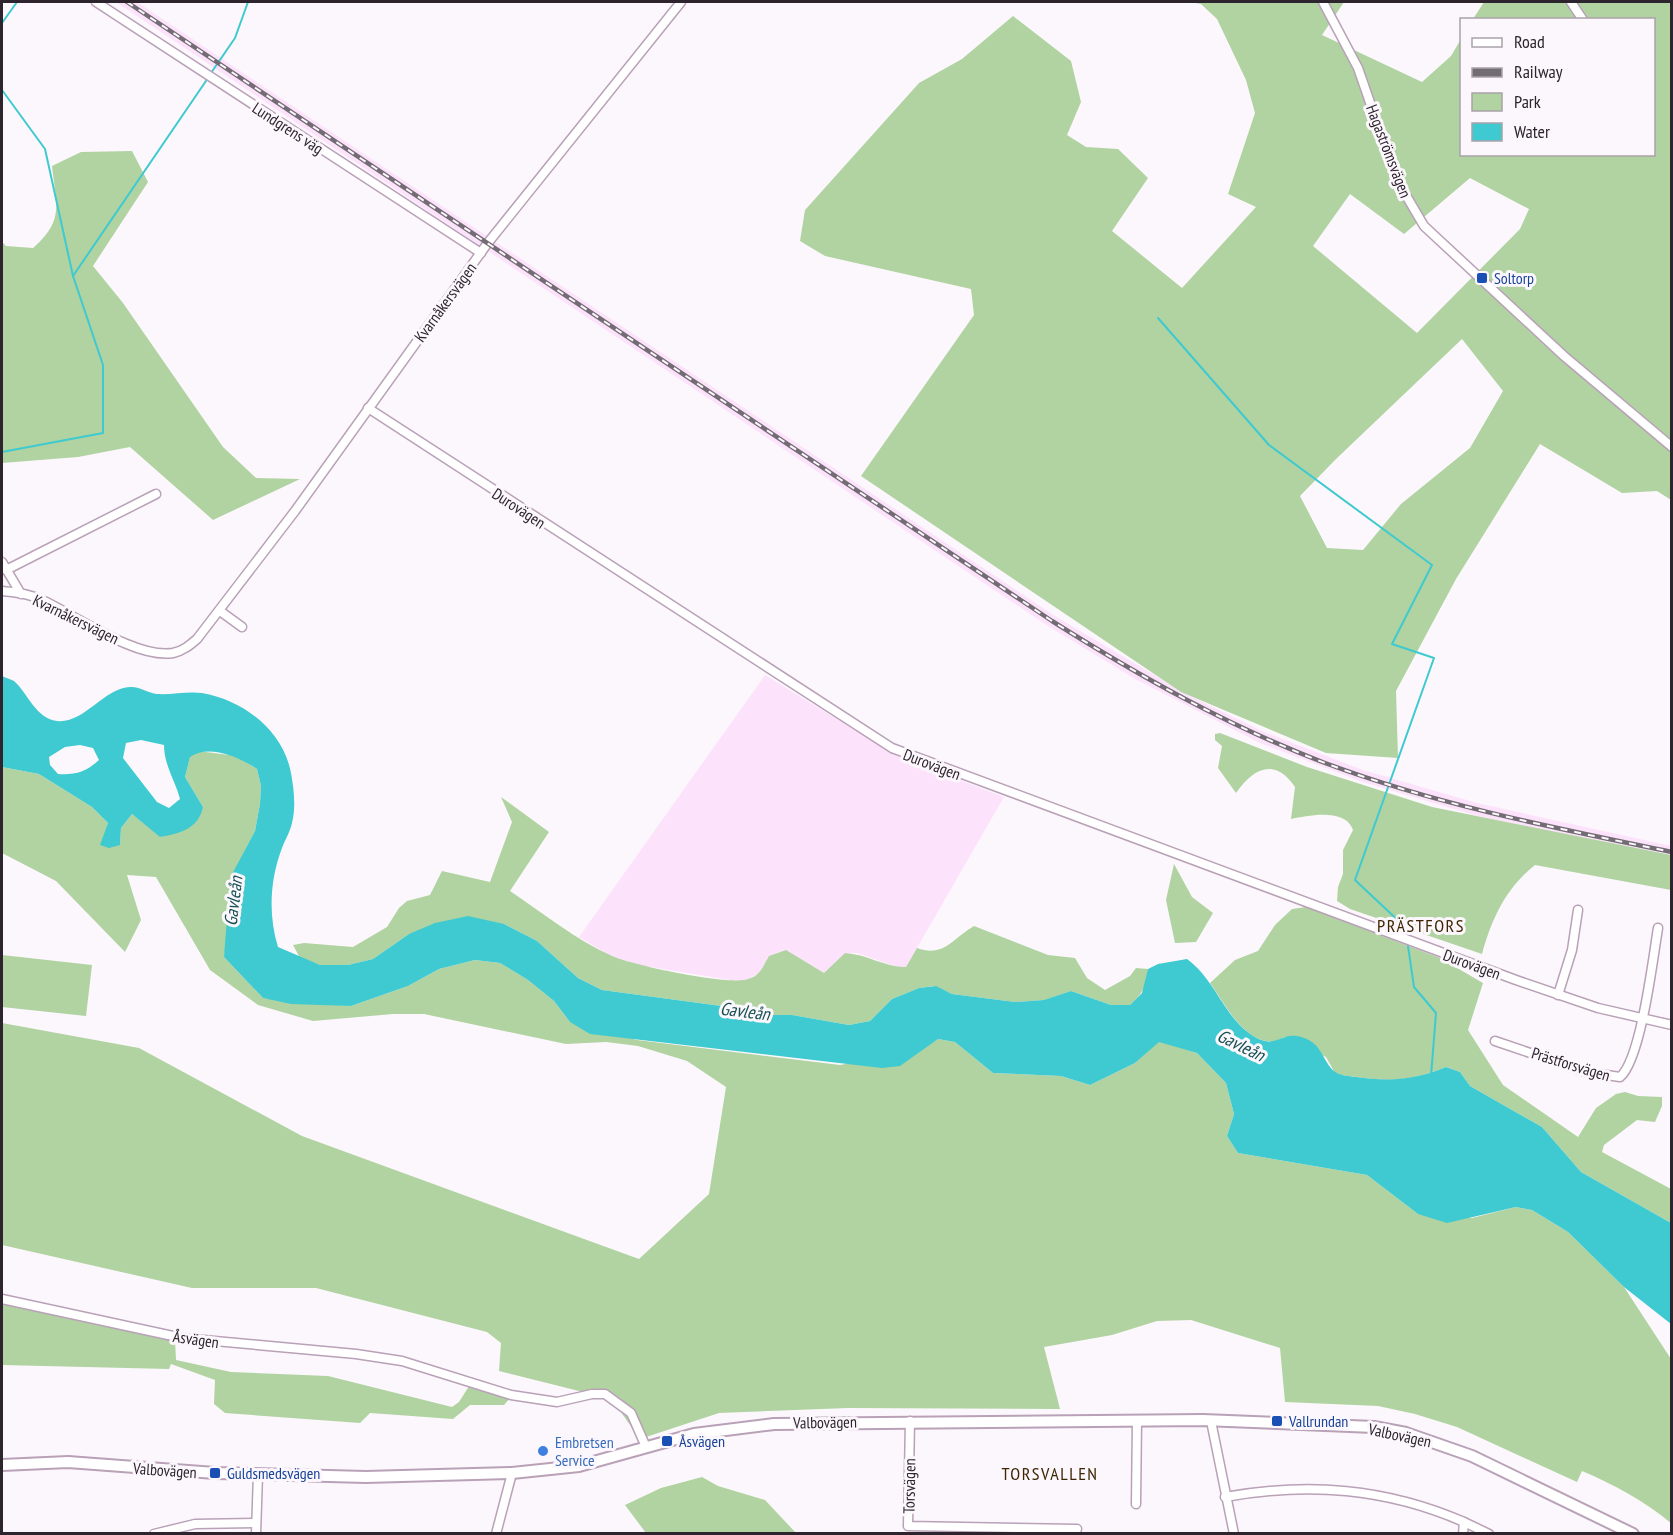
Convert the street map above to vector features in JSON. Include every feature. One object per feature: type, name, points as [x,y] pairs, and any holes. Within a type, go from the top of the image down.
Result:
[{"type":"main road","name":"Valbovägen","points":[[2,1465],[68,1462],[258,1474],[366,1477],[512,1473],[579,1466],[694,1434],[754,1426],[910,1421],[1277,1421],[1374,1427],[1406,1433],[1472,1456],[1633,1533]]},
{"type":"street","name":"Lundgrens väg","points":[[96,2],[481,253]]},
{"type":"street","name":"Kvarnåkersvägen","points":[[2,591],[41,600],[82,623],[130,644],[172,653],[184,650],[197,639],[220,611],[481,253],[681,2]]},
{"type":"street","name":"Hagaströmsvägen","points":[[1323,2],[1358,68],[1397,180],[1424,226],[1564,356],[1671,447]]},
{"type":"street","points":[[1571,2],[1582,18]]},
{"type":"street","name":"Durovägen","points":[[368,408],[892,748],[1403,940],[1558,995],[1671,1025]]},
{"type":"street","name":"Kvarnåkersvägen","points":[[21,594],[4,566],[156,494]]},
{"type":"street","points":[[220,611],[242,627]]},
{"type":"street","points":[[1558,995],[1572,951],[1578,910]]},
{"type":"street","points":[[1642,1019],[1658,928]]},
{"type":"street","name":"Prästforsvägen","points":[[1495,1041],[1586,1072],[1615,1078],[1623,1075],[1629,1066],[1642,1019]]},
{"type":"street","name":"Åsvägen","points":[[2,1299],[182,1338],[356,1354],[402,1361],[511,1395],[557,1402],[592,1394],[605,1394],[631,1413],[646,1447]]},
{"type":"street","points":[[1136,1504],[1137,1420]]},
{"type":"street","name":"Torsvägen","points":[[910,1421],[908,1526],[1077,1528]]},
{"type":"street","points":[[1211,1421],[1234,1533]]},
{"type":"street","points":[[496,1533],[512,1473]]},
{"type":"street","points":[[256,1533],[258,1474]]},
{"type":"street","points":[[1225,1497],[1293,1488],[1336,1488],[1395,1497],[1489,1533]]},
{"type":"street","points":[[1463,1533],[1464,1522]]},
{"type":"street","points":[[154,1533],[195,1524],[255,1523]]},
{"type":"shaded area","points":[[116,2],[137,2],[1055,616],[1188,695],[1264,732],[1363,770],[1477,803],[1671,846],[1671,858],[1474,815],[1360,781],[1260,743],[1135,679],[1048,626]]},
{"type":"shaded area","points":[[765,675],[897,756],[1004,797],[906,967],[897,967],[857,953],[845,953],[824,973],[785,950],[769,956],[759,973],[747,980],[730,980],[644,966],[612,957],[579,937]]},
{"type":"green space","points":[[1190,2],[1344,2],[1322,35],[1422,82],[1451,56],[1460,41],[1460,156],[1655,156],[1655,18],[1474,18],[1484,2],[1671,2],[1671,500],[1657,491],[1622,493],[1540,444],[1456,579],[1396,691],[1398,758],[1326,753],[1181,692],[861,476],[974,315],[971,289],[825,256],[800,241],[805,210],[919,83],[962,59],[1013,16],[1071,61],[1081,102],[1067,135],[1086,147],[1118,149],[1148,178],[1112,231],[1182,288],[1256,207],[1228,194],[1255,113],[1246,80],[1217,19],[1201,4]],"holes":[[[1470,178],[1529,209],[1520,229],[1417,333],[1313,246],[1350,194],[1404,234]],[[1462,339],[1503,391],[1470,448],[1401,504],[1363,550],[1327,548],[1300,496]]]},
{"type":"green space","points":[[132,151],[148,182],[93,266],[123,303],[223,447],[256,478],[300,479],[213,520],[130,447],[78,457],[2,463],[2,242],[6,246],[33,248],[50,229],[56,211],[52,166],[81,152]]},
{"type":"green space","points":[[1220,733],[1307,767],[1432,807],[1671,855],[1671,890],[1535,865],[1516,884],[1501,905],[1490,928],[1482,954],[1350,909],[1337,901],[1338,887],[1343,874],[1343,850],[1353,830],[1349,823],[1343,818],[1326,815],[1291,819],[1295,787],[1280,772],[1272,769],[1257,772],[1236,793],[1218,768],[1222,746],[1215,740],[1215,734]]},
{"type":"green space","points":[[198,751],[237,756],[257,769],[261,786],[260,804],[255,831],[242,856],[224,957],[263,998],[351,1006],[408,986],[439,969],[475,960],[500,963],[528,980],[554,1001],[570,1022],[637,1040],[840,1065],[920,1050],[938,1039],[955,1042],[993,1073],[1061,1076],[1090,1085],[1135,1063],[1159,1041],[1197,1053],[1226,1083],[1234,1114],[1227,1136],[1238,1153],[1367,1175],[1418,1214],[1472,1218],[1516,1207],[1532,1210],[1568,1232],[1624,1287],[1671,1359],[1671,1523],[1640,1501],[1594,1476],[1582,1471],[1577,1482],[1457,1427],[1378,1406],[1285,1402],[1280,1348],[1191,1320],[1157,1321],[1112,1335],[1044,1347],[1060,1409],[848,1408],[719,1413],[640,1439],[618,1408],[599,1396],[499,1371],[501,1343],[487,1332],[316,1288],[192,1288],[2,1245],[2,1023],[139,1048],[302,1136],[639,1259],[709,1194],[726,1087],[687,1061],[638,1046],[606,1042],[566,1044],[424,1014],[393,1014],[313,1021],[258,1005],[210,970],[156,877],[127,875],[141,920],[125,952],[56,881],[2,853],[2,767],[39,774],[92,807],[108,823],[105,833],[120,845],[121,828],[132,814],[161,837],[203,807],[185,777],[190,756]]},
{"type":"green space","points":[[501,797],[549,832],[510,891],[586,942],[623,960],[680,974],[722,980],[748,979],[756,976],[769,956],[786,950],[824,973],[845,953],[906,967],[917,948],[941,949],[974,926],[1048,955],[1075,958],[1087,978],[1105,990],[1130,976],[1136,968],[1148,969],[1145,985],[1130,1005],[1111,1005],[1071,991],[1045,1000],[1015,1002],[952,994],[935,986],[919,988],[892,999],[870,1021],[849,1025],[792,1015],[769,1015],[751,1010],[602,990],[578,978],[537,941],[504,924],[409,934],[373,959],[348,965],[320,965],[300,958],[293,945],[304,943],[353,947],[387,927],[399,908],[407,901],[430,895],[442,871],[490,882],[512,822]]},
{"type":"green space","points":[[1174,864],[1192,897],[1213,913],[1196,942],[1175,943],[1166,900]]},
{"type":"green space","points":[[1306,907],[1440,958],[1483,983],[1468,1030],[1503,1085],[1578,1137],[1596,1108],[1616,1094],[1625,1092],[1638,1096],[1662,1097],[1662,1106],[1655,1122],[1637,1120],[1604,1145],[1602,1152],[1671,1189],[1671,1223],[1581,1172],[1542,1127],[1470,1086],[1460,1072],[1446,1067],[1418,1076],[1394,1080],[1341,1075],[1335,1073],[1326,1057],[1285,1037],[1273,1041],[1261,1040],[1251,1035],[1232,1016],[1210,983],[1235,960],[1258,951],[1275,925],[1292,909]]},
{"type":"green space","points":[[2,955],[92,965],[86,1016],[2,1007]]},
{"type":"green space","points":[[2,1303],[175,1340],[176,1360],[231,1372],[328,1376],[452,1407],[459,1402],[471,1383],[512,1396],[504,1405],[470,1405],[453,1419],[370,1413],[360,1423],[225,1413],[214,1404],[215,1380],[171,1364],[169,1369],[2,1365]]},
{"type":"green space","points":[[702,1477],[718,1486],[765,1500],[796,1533],[646,1533],[625,1505],[661,1488]]},
{"type":"water","name":"Gavleån","points":[[2,676],[14,681],[43,715],[57,721],[76,717],[111,693],[130,687],[157,694],[202,693],[232,702],[246,710],[270,731],[279,743],[287,758],[293,785],[293,817],[278,860],[273,885],[272,910],[278,947],[320,965],[348,965],[373,959],[409,934],[435,923],[468,916],[504,924],[537,941],[578,978],[602,990],[751,1010],[769,1015],[792,1015],[849,1025],[870,1021],[892,999],[919,988],[936,986],[952,994],[1015,1002],[1044,1000],[1071,991],[1111,1005],[1130,1005],[1142,993],[1148,969],[1158,964],[1187,959],[1204,975],[1237,1022],[1255,1037],[1264,1041],[1289,1036],[1304,1038],[1315,1044],[1334,1071],[1345,1076],[1402,1079],[1424,1075],[1446,1067],[1460,1072],[1470,1086],[1542,1127],[1581,1172],[1671,1223],[1671,1324],[1624,1287],[1568,1232],[1532,1210],[1516,1207],[1447,1223],[1418,1214],[1367,1175],[1238,1153],[1227,1136],[1234,1114],[1226,1083],[1197,1053],[1159,1042],[1135,1063],[1090,1085],[1061,1076],[993,1073],[955,1042],[938,1039],[900,1066],[882,1068],[590,1034],[570,1022],[554,1001],[528,980],[500,963],[475,960],[439,969],[408,986],[351,1006],[291,1004],[263,998],[224,957],[230,878],[255,831],[260,804],[261,786],[257,769],[242,760],[215,752],[198,753],[190,757],[185,777],[203,807],[193,825],[182,832],[160,837],[132,814],[121,828],[120,845],[109,848],[100,845],[108,823],[92,807],[39,774],[2,767]],"holes":[[[141,740],[164,745],[168,766],[180,799],[169,808],[157,802],[123,758],[126,743]],[[80,745],[93,748],[99,760],[80,772],[58,774],[50,765],[49,757],[65,747]]]},
{"type":"waterway","points":[[2,23],[17,2]]},
{"type":"waterway","points":[[211,73],[235,38],[248,2]]},
{"type":"waterway","points":[[73,276],[208,78]]},
{"type":"waterway","points":[[2,90],[45,149],[73,276],[103,365],[103,433],[2,452]]},
{"type":"waterway","points":[[1158,318],[1269,445],[1432,565],[1392,644],[1434,658],[1355,880],[1404,926],[1405,931]]},
{"type":"waterway","points":[[1408,946],[1414,987],[1436,1013],[1431,1076]]},
{"type":"railway","points":[[127,2],[1052,621],[1185,699],[1289,749],[1367,778],[1497,814],[1672,852]]},
{"type":"place","name":"Soltorp","points":[[1482,278]]},
{"type":"place","name":"Vallrundan","points":[[1277,1421]]},
{"type":"place","name":"Åsvägen","points":[[667,1441]]},
{"type":"place","name":"Embretsen Service","points":[[543,1451]]},
{"type":"place","name":"Guldsmedsvägen","points":[[215,1473]]},
{"type":"district","name":"PRÄSTFORS","points":[[1421,925]]},
{"type":"district","name":"TORSVALLEN","points":[[1050,1473]]}]
